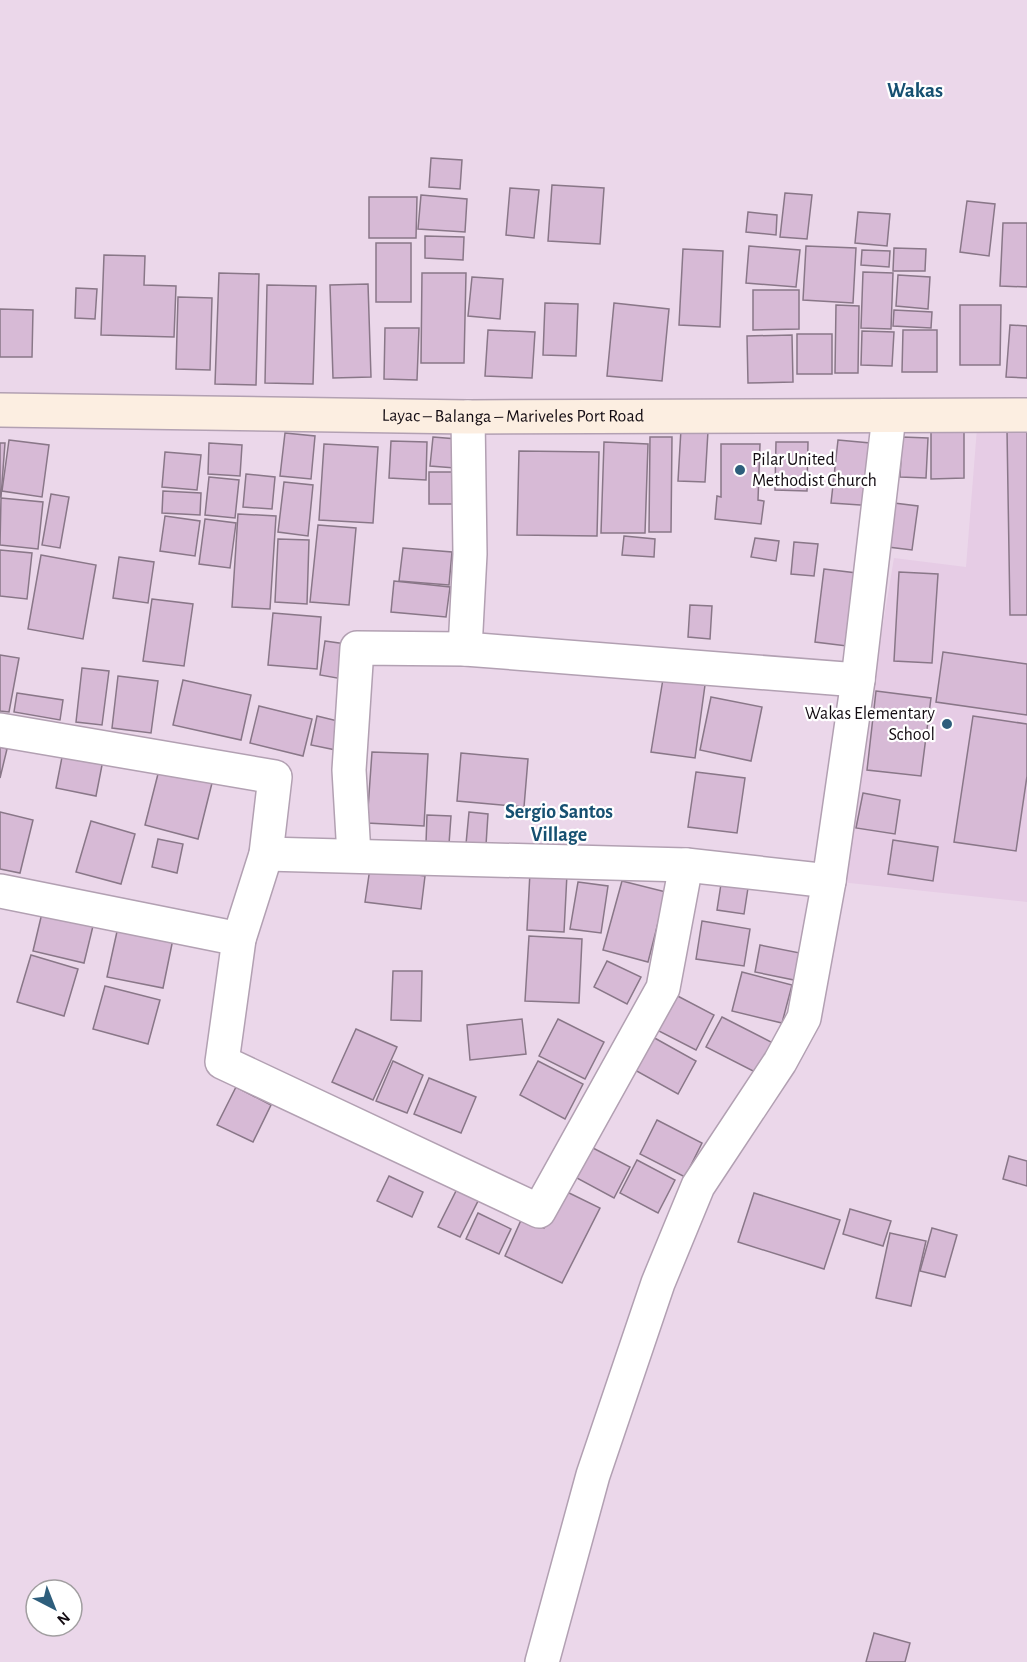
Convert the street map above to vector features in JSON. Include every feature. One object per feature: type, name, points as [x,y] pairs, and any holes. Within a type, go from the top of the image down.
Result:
[{"type":"main road","name":"Layac – Balanga – Mariveles Port Road","points":[[0,411],[468,417],[1027,415]]},
{"type":"street","points":[[542,1662],[593,1475],[658,1283],[698,1186],[780,1062],[804,1018],[829,881],[858,680],[889,416]]},
{"type":"street","points":[[465,649],[470,554],[468,417]]},
{"type":"street","points":[[354,855],[349,770],[357,648],[465,649],[858,680]]},
{"type":"street","points":[[0,730],[275,777],[266,854],[239,939],[222,1062],[539,1210],[663,988],[686,865]]},
{"type":"street","points":[[266,854],[686,865],[829,881]]},
{"type":"street","points":[[0,891],[239,939]]},
{"type":"shaded area","name":"Wakas Elementary School","points":[[977,428],[1027,428],[1027,902],[840,882],[894,558],[966,567]]},
{"type":"building","points":[[431,158],[462,160],[460,189],[429,187]]},
{"type":"building","points":[[552,185],[604,188],[600,244],[548,241]]},
{"type":"building","points":[[510,188],[539,190],[534,238],[506,235]]},
{"type":"building","points":[[785,193],[812,195],[807,239],[780,237]]},
{"type":"building","points":[[421,195],[467,199],[465,232],[418,229]]},
{"type":"building","points":[[369,197],[417,197],[416,238],[369,238]]},
{"type":"building","points":[[967,201],[995,204],[989,256],[960,252]]},
{"type":"building","points":[[748,212],[777,215],[776,235],[746,232]]},
{"type":"building","points":[[858,212],[890,214],[887,246],[855,243]]},
{"type":"building","points":[[1003,223],[1027,223],[1027,287],[1000,286]]},
{"type":"building","points":[[425,236],[464,237],[463,260],[425,258]]},
{"type":"building","points":[[376,243],[411,243],[411,302],[376,302]]},
{"type":"building","points":[[749,246],[800,250],[796,287],[746,283]]},
{"type":"building","points":[[806,246],[856,248],[853,303],[803,300]]},
{"type":"building","points":[[894,248],[926,249],[925,271],[893,271]]},
{"type":"building","points":[[683,249],[723,251],[720,327],[679,325]]},
{"type":"building","points":[[862,250],[890,251],[889,267],[861,265]]},
{"type":"building","points":[[104,255],[145,256],[144,285],[176,286],[174,337],[101,335]]},
{"type":"building","points":[[863,272],[893,273],[891,329],[861,328]]},
{"type":"building","points":[[219,273],[259,274],[256,385],[215,384]]},
{"type":"building","points":[[422,273],[466,273],[464,363],[421,363]]},
{"type":"building","points":[[898,275],[930,277],[928,309],[896,306]]},
{"type":"building","points":[[472,277],[503,279],[500,319],[468,316]]},
{"type":"building","points":[[368,284],[371,377],[333,378],[330,285]]},
{"type":"building","points":[[267,285],[316,286],[313,384],[265,383]]},
{"type":"building","points":[[76,288],[97,289],[95,319],[75,318]]},
{"type":"building","points":[[753,290],[799,290],[799,329],[753,330]]},
{"type":"building","points":[[178,297],[212,298],[210,370],[176,369]]},
{"type":"building","points":[[545,303],[578,304],[576,356],[543,355]]},
{"type":"building","points":[[614,303],[669,309],[662,381],[607,376]]},
{"type":"building","points":[[836,305],[859,306],[858,373],[835,373]]},
{"type":"building","points":[[960,305],[1001,305],[1000,365],[960,365]]},
{"type":"building","points":[[0,309],[33,310],[32,357],[0,357]]},
{"type":"building","points":[[894,310],[932,312],[931,328],[893,326]]},
{"type":"building","points":[[1010,325],[1027,326],[1027,378],[1006,377]]},
{"type":"building","points":[[385,328],[419,328],[417,380],[384,379]]},
{"type":"building","points":[[488,330],[535,332],[532,378],[485,376]]},
{"type":"building","points":[[903,330],[937,330],[937,372],[902,372]]},
{"type":"building","points":[[862,331],[894,332],[892,366],[861,365]]},
{"type":"building","points":[[797,334],[832,334],[832,374],[797,374]]},
{"type":"building","points":[[792,335],[793,382],[748,383],[747,336]]},
{"type":"building","points":[[931,424],[964,424],[964,478],[931,479]]},
{"type":"building","points":[[681,429],[708,431],[705,482],[678,481]]},
{"type":"building","points":[[1027,429],[1027,615],[1010,615],[1007,430]]},
{"type":"building","points":[[285,433],[315,436],[311,479],[280,476]]},
{"type":"building","points":[[433,437],[457,439],[455,468],[430,466]]},
{"type":"building","points":[[650,437],[672,437],[671,532],[649,532]]},
{"type":"building","points":[[902,437],[928,438],[926,478],[900,477]]},
{"type":"building","points":[[9,440],[49,445],[42,497],[2,491]]},
{"type":"building","points":[[838,440],[881,444],[875,506],[831,503]]},
{"type":"building","points":[[391,441],[427,442],[426,480],[389,478]]},
{"type":"building","points":[[604,442],[648,444],[645,533],[601,533]]},
{"type":"building","points":[[776,442],[808,442],[807,491],[775,490]]},
{"type":"building","points":[[0,443],[5,443],[1,497],[0,497]]},
{"type":"building","points":[[209,443],[242,445],[240,476],[208,474]]},
{"type":"building","points":[[324,444],[378,447],[373,523],[319,520]]},
{"type":"building","name":"Pilar United Methodist Church","points":[[721,444],[760,444],[758,500],[764,501],[761,524],[715,519],[717,496],[721,497]]},
{"type":"building","points":[[519,451],[599,452],[597,536],[517,535]]},
{"type":"building","points":[[165,452],[201,455],[197,490],[162,487]]},
{"type":"building","points":[[429,472],[462,472],[463,504],[429,504]]},
{"type":"building","points":[[246,474],[275,477],[272,509],[243,507]]},
{"type":"building","points":[[209,477],[239,480],[235,518],[205,515]]},
{"type":"building","points":[[284,482],[313,485],[308,536],[278,532]]},
{"type":"building","points":[[163,491],[201,493],[200,515],[162,513]]},
{"type":"building","points":[[51,494],[69,497],[60,548],[42,545]]},
{"type":"building","points":[[1,498],[43,502],[38,549],[0,545]]},
{"type":"building","points":[[894,503],[918,506],[912,550],[888,547]]},
{"type":"building","points":[[238,514],[276,516],[270,609],[232,607]]},
{"type":"building","points":[[165,516],[200,521],[195,556],[160,551]]},
{"type":"building","points":[[205,519],[236,523],[230,568],[199,564]]},
{"type":"building","points":[[318,525],[356,528],[349,605],[310,602]]},
{"type":"building","points":[[624,536],[655,539],[654,557],[622,555]]},
{"type":"building","points":[[755,538],[779,541],[776,561],[751,557]]},
{"type":"building","points":[[278,539],[309,540],[307,604],[275,602]]},
{"type":"building","points":[[794,542],[818,544],[814,576],[791,574]]},
{"type":"building","points":[[403,548],[452,552],[449,585],[399,581]]},
{"type":"building","points":[[0,550],[32,553],[27,599],[0,596]]},
{"type":"building","points":[[41,555],[96,565],[83,639],[28,629]]},
{"type":"building","points":[[119,557],[154,562],[148,603],[113,598]]},
{"type":"building","points":[[824,569],[865,574],[855,647],[815,642]]},
{"type":"building","points":[[899,572],[938,574],[932,663],[894,661]]},
{"type":"building","points":[[394,581],[450,587],[446,617],[391,612]]},
{"type":"building","points":[[152,599],[193,604],[184,666],[143,661]]},
{"type":"building","points":[[690,605],[712,606],[710,639],[688,637]]},
{"type":"building","points":[[273,613],[321,617],[317,669],[268,665]]},
{"type":"building","points":[[325,641],[353,645],[348,680],[320,675]]},
{"type":"building","points":[[943,652],[1027,664],[1027,715],[936,702]]},
{"type":"building","points":[[0,655],[19,658],[9,712],[0,711]]},
{"type":"building","points":[[82,668],[109,671],[102,725],[76,722]]},
{"type":"building","points":[[118,676],[158,681],[151,733],[112,728]]},
{"type":"building","points":[[663,679],[705,685],[695,758],[651,752]]},
{"type":"building","points":[[183,680],[251,695],[241,740],[173,725]]},
{"type":"building","points":[[876,691],[931,698],[921,776],[867,770]]},
{"type":"building","points":[[17,693],[63,700],[60,720],[14,712]]},
{"type":"building","points":[[711,697],[762,707],[751,761],[700,750]]},
{"type":"building","points":[[259,706],[312,719],[303,756],[250,743]]},
{"type":"building","points":[[317,716],[342,722],[336,750],[311,745]]},
{"type":"building","points":[[973,716],[1027,724],[1027,776],[1016,851],[954,842]]},
{"type":"building","points":[[0,747],[7,749],[0,778]]},
{"type":"building","points":[[63,752],[103,760],[96,796],[56,788]]},
{"type":"building","points":[[372,752],[428,754],[424,826],[367,823]]},
{"type":"building","points":[[461,753],[528,759],[524,807],[457,801]]},
{"type":"building","points":[[159,770],[212,783],[198,839],[145,825]]},
{"type":"building","points":[[696,772],[745,778],[737,833],[688,827]]},
{"type":"building","points":[[863,793],[900,800],[895,834],[856,828]]},
{"type":"building","points":[[0,812],[33,820],[20,873],[0,869]]},
{"type":"building","points":[[469,812],[488,814],[486,845],[466,844]]},
{"type":"building","points":[[427,815],[451,816],[449,844],[426,843]]},
{"type":"building","points":[[91,821],[135,834],[121,884],[76,872]]},
{"type":"building","points":[[158,839],[183,844],[177,873],[152,867]]},
{"type":"building","points":[[893,840],[938,847],[933,881],[888,874]]},
{"type":"building","points":[[370,868],[425,876],[421,909],[365,902]]},
{"type":"building","points":[[530,872],[567,874],[564,932],[527,930]]},
{"type":"building","points":[[622,881],[666,892],[648,962],[603,950]]},
{"type":"building","points":[[578,882],[608,886],[601,933],[570,929]]},
{"type":"building","points":[[721,884],[748,888],[744,914],[717,910]]},
{"type":"building","points":[[42,913],[93,926],[84,963],[33,951]]},
{"type":"building","points":[[702,921],[750,929],[744,966],[696,959]]},
{"type":"building","points":[[118,927],[173,939],[163,988],[107,977]]},
{"type":"building","points":[[529,936],[582,939],[579,1003],[525,1001]]},
{"type":"building","points":[[760,945],[810,955],[804,982],[755,972]]},
{"type":"building","points":[[31,955],[78,969],[64,1016],[17,1002]]},
{"type":"building","points":[[607,961],[641,977],[627,1004],[594,987]]},
{"type":"building","points":[[393,971],[422,971],[421,1021],[391,1020]]},
{"type":"building","points":[[742,972],[792,985],[782,1023],[732,1011]]},
{"type":"building","points":[[105,986],[160,1000],[148,1044],[93,1029]]},
{"type":"building","points":[[670,992],[714,1015],[696,1050],[651,1027]]},
{"type":"building","points":[[722,1017],[773,1043],[757,1073],[706,1047]]},
{"type":"building","points":[[522,1019],[526,1054],[470,1060],[467,1025]]},
{"type":"building","points":[[558,1019],[604,1042],[585,1079],[539,1056]]},
{"type":"building","points":[[356,1029],[397,1047],[373,1100],[332,1082]]},
{"type":"building","points":[[651,1036],[696,1061],[678,1094],[633,1069]]},
{"type":"building","points":[[393,1061],[423,1075],[407,1113],[376,1101]]},
{"type":"building","points":[[538,1061],[583,1084],[565,1119],[520,1095]]},
{"type":"building","points":[[429,1078],[476,1097],[461,1133],[414,1114]]},
{"type":"building","points":[[236,1087],[271,1105],[253,1142],[217,1125]]},
{"type":"building","points":[[657,1120],[702,1143],[685,1177],[640,1154]]},
{"type":"building","points":[[591,1147],[630,1167],[614,1198],[575,1177]]},
{"type":"building","points":[[1009,1156],[1027,1161],[1027,1186],[1003,1179]]},
{"type":"building","points":[[637,1160],[675,1180],[658,1213],[620,1193]]},
{"type":"building","points":[[389,1176],[423,1192],[412,1217],[377,1201]]},
{"type":"building","points":[[461,1181],[483,1191],[460,1237],[438,1227]]},
{"type":"building","points":[[563,1190],[600,1208],[562,1283],[505,1256],[522,1218],[544,1228]]},
{"type":"building","points":[[754,1193],[840,1220],[824,1269],[738,1242]]},
{"type":"building","points":[[850,1209],[891,1221],[883,1246],[843,1234]]},
{"type":"building","points":[[478,1213],[511,1229],[499,1254],[466,1239]]},
{"type":"building","points":[[932,1228],[957,1235],[945,1277],[920,1271]]},
{"type":"building","points":[[890,1233],[926,1241],[911,1306],[876,1298]]},
{"type":"building","points":[[874,1633],[910,1643],[905,1662],[866,1662]]},
{"type":"place","name":"Pilar United Methodist Church","points":[[740,470]]},
{"type":"place","name":"Wakas Elementary School","points":[[947,724]]},
{"type":"district","name":"Wakas","points":[[915,90]]},
{"type":"district","name":"Sergio Santos Village","points":[[559,824]]}]
